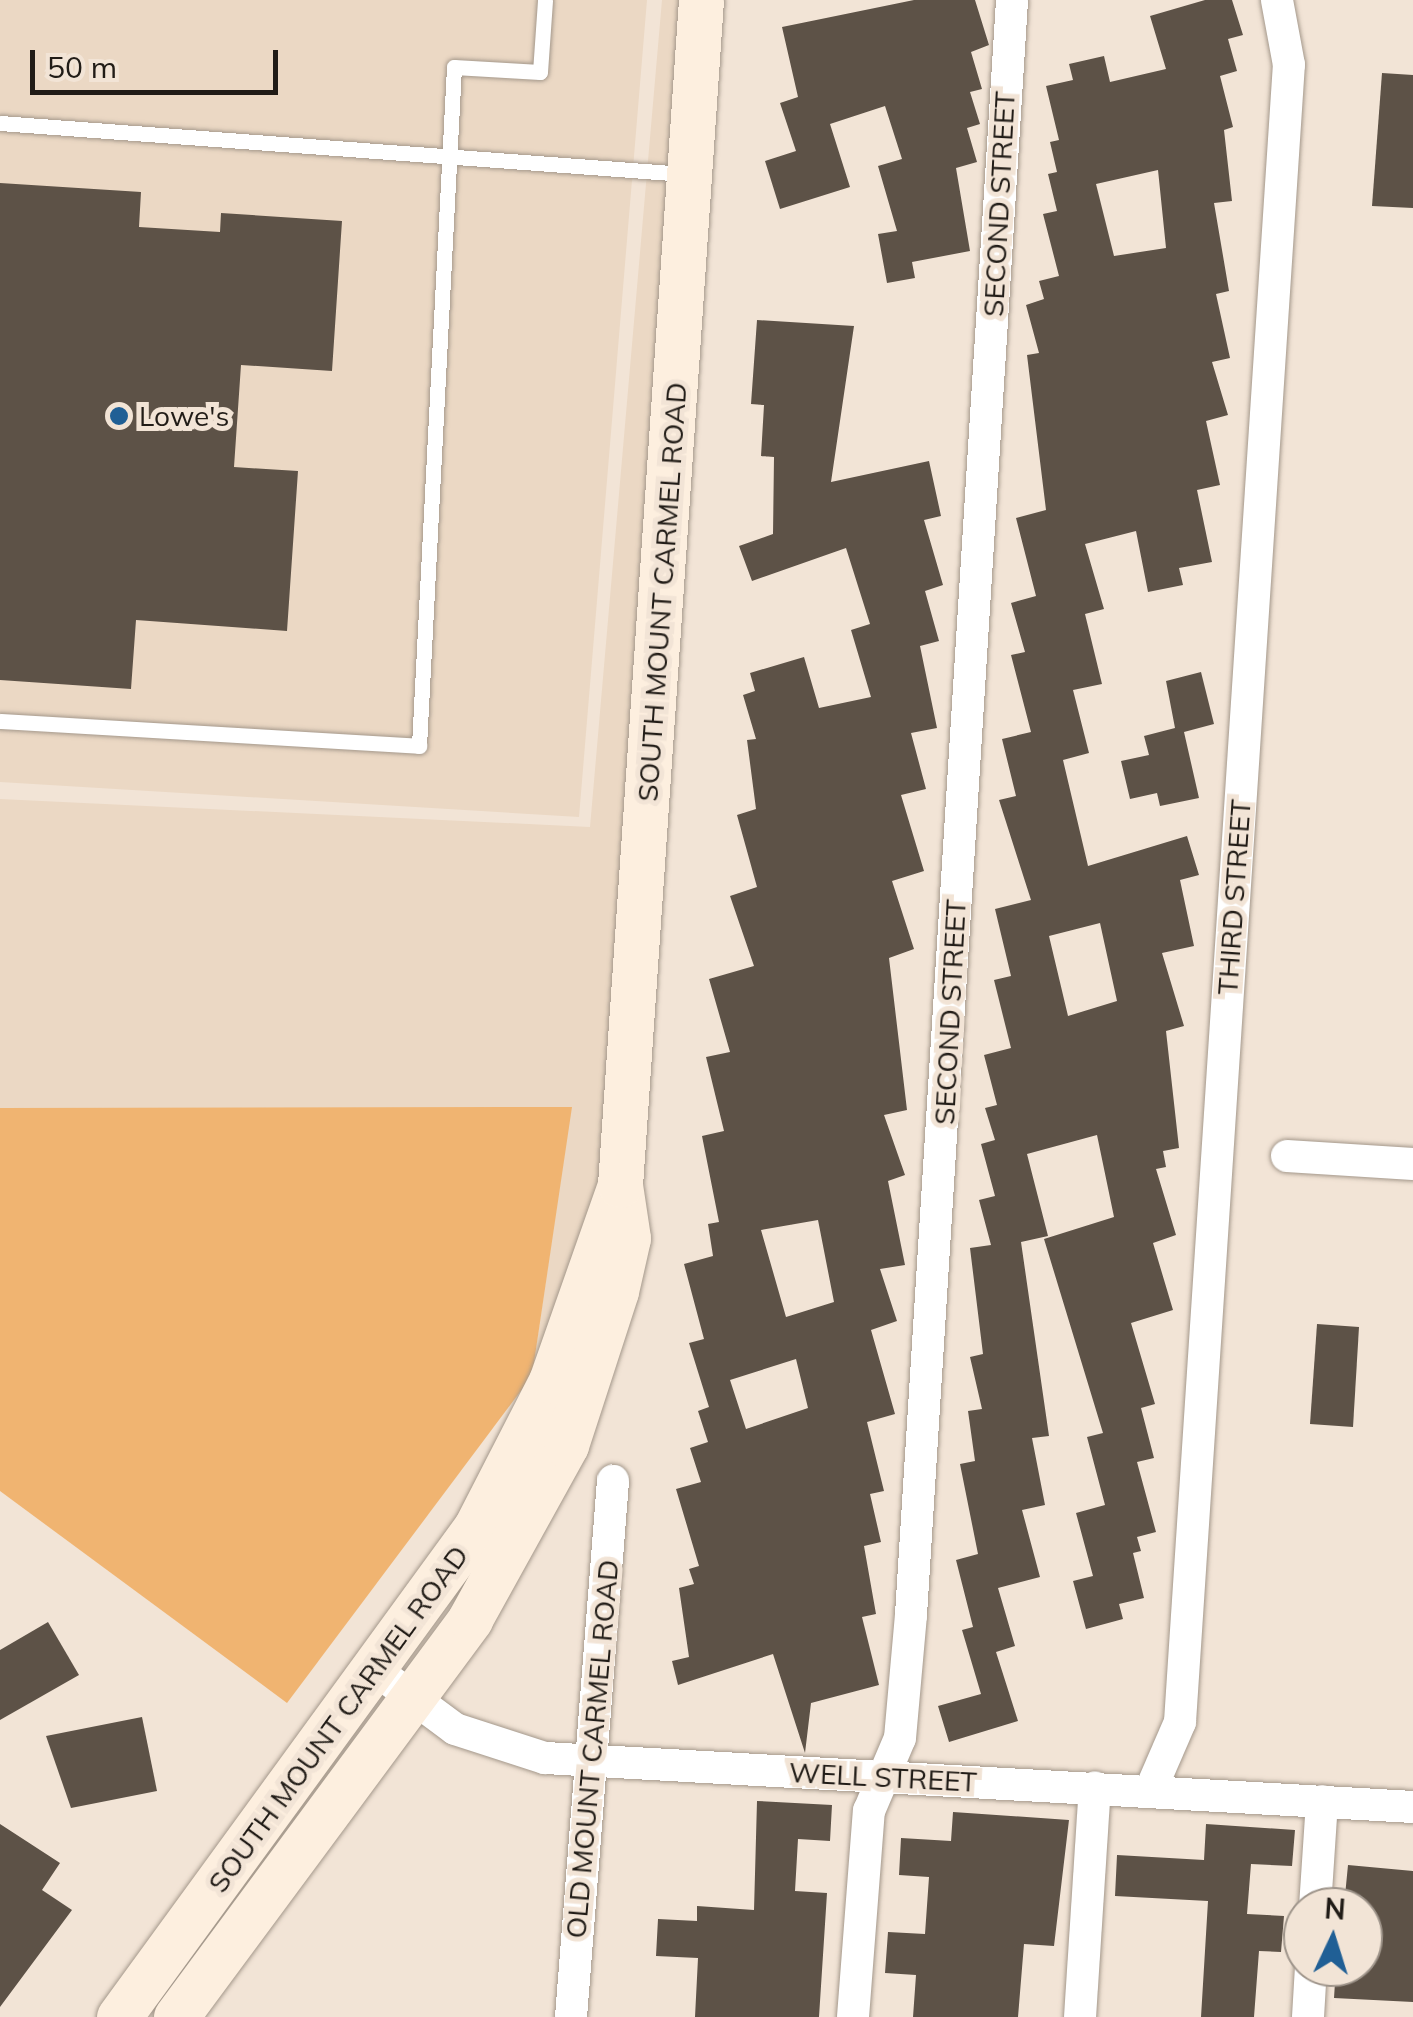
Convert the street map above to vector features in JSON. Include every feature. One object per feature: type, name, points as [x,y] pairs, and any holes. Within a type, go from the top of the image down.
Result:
[{"type":"street","name":"SOUTH MOUNT CARMEL ROAD","points":[[176,2017],[414,1701],[522,1534],[566,1445],[628,1238],[620,1185],[701,0]]},
{"type":"street","name":"SECOND STREET","points":[[854,2017],[869,1811],[900,1738],[917,1544],[1012,0]]},
{"type":"street","name":"THIRD STREET","points":[[1152,1789],[1181,1702],[1289,64],[1278,0]]},
{"type":"street","points":[[1287,1156],[1413,1164]]},
{"type":"street","name":"SOUTH MOUNT CARMEL ROAD","points":[[119,2017],[449,1570],[527,1434],[620,1185]]},
{"type":"street","name":"OLD MOUNT CARMEL ROAD","points":[[571,2017],[613,1482]]},
{"type":"street","name":"WELL STREET","points":[[377,1671],[414,1701],[497,1748],[590,1761],[1152,1789],[1413,1807]]},
{"type":"street","points":[[1080,2017],[1095,1787]]},
{"type":"street","points":[[1316,1887],[1322,1800]]},
{"type":"street","points":[[1308,2017],[1310,1987]]},
{"type":"lane","points":[[0,721],[419,746],[454,67],[540,72],[545,0]]},
{"type":"lane","points":[[0,123],[689,174]]},
{"type":"shaded area","points":[[0,0],[647,0],[579,817],[0,782]]},
{"type":"shaded area","points":[[662,0],[684,0],[601,1184],[532,1376],[571,1108],[0,1108],[0,799],[590,827]]},
{"type":"shaded area","points":[[572,1107],[532,1376],[287,1703],[0,1491],[0,1108]]},
{"type":"building","points":[[914,0],[975,0],[989,45],[971,52],[982,89],[970,92],[980,124],[967,128],[977,162],[956,168],[970,251],[912,262],[915,278],[887,283],[878,234],[897,231],[878,166],[902,159],[885,106],[830,124],[850,187],[780,209],[765,161],[796,151],[780,103],[798,97],[782,27]]},
{"type":"building","points":[[1205,0],[1232,0],[1243,35],[1228,39],[1237,71],[1220,76],[1233,127],[1224,130],[1232,201],[1214,203],[1229,291],[1216,294],[1230,358],[1212,362],[1228,415],[1206,421],[1220,485],[1197,490],[1212,562],[1179,568],[1183,585],[1148,592],[1136,531],[1085,544],[1104,609],[1085,614],[1102,684],[1073,690],[1089,753],[1063,760],[1088,866],[1187,836],[1199,875],[1180,880],[1194,946],[1162,953],[1184,1026],[1166,1031],[1179,1148],[1163,1151],[1166,1167],[1156,1169],[1176,1235],[1153,1243],[1173,1310],[1131,1323],[1155,1404],[1141,1408],[1154,1458],[1137,1462],[1156,1532],[1137,1537],[1141,1551],[1133,1553],[1144,1598],[1119,1604],[1123,1619],[1086,1629],[1073,1581],[1093,1576],[1076,1513],[1105,1505],[1087,1437],[1103,1433],[1044,1239],[1114,1217],[1097,1135],[1027,1154],[1048,1236],[1021,1242],[1049,1436],[1032,1438],[1045,1505],[1022,1510],[1040,1577],[998,1588],[1015,1646],[996,1652],[1018,1721],[949,1742],[938,1706],[981,1694],[962,1630],[973,1627],[956,1560],[978,1554],[960,1464],[975,1461],[968,1411],[982,1409],[970,1357],[983,1354],[970,1248],[991,1245],[979,1200],[995,1196],[981,1144],[995,1140],[985,1108],[997,1105],[984,1055],[1011,1048],[994,980],[1011,976],[995,909],[1031,900],[999,800],[1016,796],[1002,739],[1031,732],[1011,655],[1025,652],[1011,603],[1036,596],[1016,518],[1046,510],[1027,355],[1039,353],[1026,305],[1044,299],[1039,281],[1059,276],[1043,214],[1057,211],[1048,174],[1057,172],[1050,142],[1059,140],[1046,86],[1073,80],[1069,64],[1104,56],[1110,82],[1166,69],[1150,16]],"holes":[[[1158,170],[1166,248],[1114,256],[1096,184]],[[1100,923],[1117,1001],[1068,1016],[1049,936]]]},
{"type":"building","points":[[1382,73],[1413,75],[1413,208],[1372,206]]},
{"type":"building","name":"Lowe's","points":[[0,183],[141,192],[139,227],[220,232],[221,213],[342,221],[332,371],[241,365],[234,467],[298,471],[287,631],[136,620],[131,689],[0,680]]},
{"type":"building","points":[[757,320],[854,326],[831,482],[929,461],[941,516],[924,520],[943,585],[925,591],[939,641],[920,646],[937,728],[911,733],[926,789],[901,795],[924,871],[892,881],[914,949],[889,958],[907,1110],[884,1115],[905,1175],[888,1181],[905,1265],[880,1269],[897,1321],[871,1330],[895,1414],[867,1422],[884,1491],[870,1494],[881,1542],[864,1546],[876,1614],[862,1617],[879,1685],[811,1703],[805,1753],[773,1654],[678,1685],[672,1661],[689,1657],[679,1588],[694,1584],[689,1569],[699,1566],[676,1489],[701,1482],[690,1448],[708,1442],[698,1411],[709,1407],[689,1343],[704,1339],[684,1264],[713,1256],[708,1224],[719,1222],[702,1136],[724,1131],[706,1057],[730,1052],[709,979],[754,966],[730,896],[757,887],[737,815],[756,809],[747,740],[756,739],[743,695],[755,691],[750,673],[804,657],[819,708],[871,697],[851,630],[870,624],[846,548],[752,581],[739,546],[773,534],[774,457],[761,456],[764,405],[751,404]],"holes":[[[818,1220],[834,1302],[786,1317],[761,1230]],[[796,1359],[808,1408],[746,1429],[730,1380]]]},
{"type":"building","points":[[1201,672],[1214,724],[1184,732],[1199,798],[1160,806],[1157,793],[1130,799],[1121,761],[1149,755],[1144,736],[1175,728],[1166,681]]},
{"type":"building","points":[[1317,1324],[1359,1327],[1353,1427],[1310,1424]]},
{"type":"building","points":[[48,1622],[79,1675],[0,1720],[0,1650]]},
{"type":"building","points":[[142,1717],[157,1791],[71,1808],[46,1736]]},
{"type":"building","points":[[757,1801],[832,1805],[830,1841],[798,1839],[795,1891],[827,1893],[819,2017],[695,2017],[698,1958],[656,1956],[658,1919],[697,1921],[697,1906],[754,1910]]},
{"type":"building","points":[[953,1812],[1069,1820],[1054,1946],[1024,1944],[1018,2017],[913,2017],[916,1975],[885,1973],[888,1932],[925,1934],[929,1877],[899,1875],[901,1838],[951,1841]]},
{"type":"building","points":[[0,1824],[60,1863],[42,1890],[72,1910],[0,2007]]},
{"type":"building","points":[[1206,1824],[1295,1830],[1292,1866],[1251,1864],[1247,1914],[1283,1916],[1281,1952],[1259,1951],[1254,2017],[1201,2017],[1208,1901],[1115,1896],[1117,1855],[1204,1860]]},
{"type":"building","points":[[1348,1865],[1413,1871],[1413,2002],[1334,1998],[1335,1987],[1383,1987],[1383,1887],[1346,1887]]},
{"type":"place","name":"Lowe's","points":[[119,416]]}]
